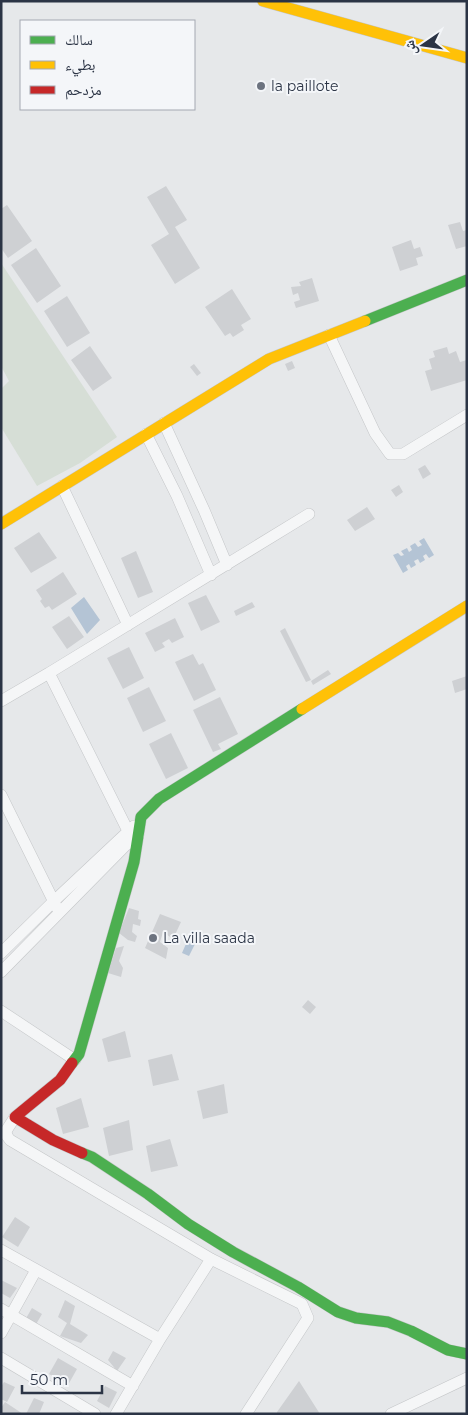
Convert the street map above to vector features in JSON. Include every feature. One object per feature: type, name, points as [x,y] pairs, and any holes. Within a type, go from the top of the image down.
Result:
[{"type":"street","points":[[263,1],[467,58]]},
{"type":"street","points":[[1,524],[269,359],[467,280]]},
{"type":"street","points":[[329,335],[376,433],[390,454],[403,454],[467,415]]},
{"type":"street","points":[[164,423],[227,565]]},
{"type":"street","points":[[146,434],[188,521],[211,575]]},
{"type":"street","points":[[62,486],[128,625]]},
{"type":"street","points":[[188,521],[204,510]]},
{"type":"street","points":[[1,701],[309,514]]},
{"type":"street","points":[[1,972],[60,914],[133,835],[142,817],[159,799],[467,606]]},
{"type":"street","points":[[49,673],[133,835],[134,862],[82,1046],[75,1060],[60,1080],[15,1117],[6,1131],[7,1136],[10,1140],[211,1259],[302,1304],[308,1318],[246,1414]]},
{"type":"street","points":[[1,795],[60,914]]},
{"type":"street","points":[[1,953],[54,901],[133,835]]},
{"type":"street","points":[[1,1011],[75,1060]]},
{"type":"street","points":[[15,1117],[53,1140],[92,1157],[233,1252],[298,1287],[338,1312],[356,1318],[388,1322],[411,1331],[448,1350],[467,1354]]},
{"type":"street","points":[[1,1250],[160,1339]]},
{"type":"street","points":[[116,1414],[160,1339],[211,1259]]},
{"type":"street","points":[[1,1333],[6,1312],[36,1270]]},
{"type":"street","points":[[6,1312],[133,1386]]},
{"type":"street","points":[[1,1358],[95,1414]]},
{"type":"street","points":[[391,1414],[467,1378]]},
{"type":"shaded area","points":[[1,263],[117,437],[80,463],[37,486],[1,427],[1,389],[9,381],[1,366]]},
{"type":"water","points":[[424,538],[434,555],[429,558],[426,554],[423,556],[425,560],[420,563],[418,559],[414,561],[416,565],[411,568],[409,564],[406,566],[408,570],[403,573],[393,555],[398,553],[401,556],[404,555],[401,551],[407,548],[409,552],[412,550],[410,546],[415,543],[418,547],[422,545],[419,541]]},
{"type":"water","points":[[84,597],[100,620],[87,634],[71,608]]},
{"type":"water","points":[[192,930],[200,934],[189,956],[182,953]]},
{"type":"building","points":[[166,186],[187,220],[175,227],[200,268],[175,284],[151,245],[169,234],[147,197]]},
{"type":"building","points":[[7,205],[32,241],[8,258],[1,248],[1,209]]},
{"type":"building","points":[[460,222],[463,231],[467,230],[467,246],[456,249],[448,225]]},
{"type":"building","points":[[411,240],[414,249],[420,247],[423,256],[416,258],[418,265],[400,271],[392,247]]},
{"type":"building","points":[[36,248],[61,286],[37,303],[11,265]]},
{"type":"building","points":[[312,278],[319,301],[296,308],[294,302],[300,300],[298,293],[293,295],[291,287],[301,286],[299,282]]},
{"type":"building","points":[[232,289],[251,319],[241,325],[244,330],[233,337],[230,333],[225,336],[205,307]]},
{"type":"building","points":[[67,296],[90,333],[67,347],[44,311]]},
{"type":"building","points":[[90,346],[112,378],[93,391],[71,360]]},
{"type":"building","points":[[447,347],[449,354],[456,351],[460,362],[467,360],[467,380],[431,391],[425,371],[432,369],[429,359],[435,357],[433,351]]},
{"type":"building","points":[[292,361],[295,368],[288,371],[285,364]]},
{"type":"building","points":[[194,364],[201,373],[197,376],[190,367]]},
{"type":"building","points":[[425,465],[431,474],[423,479],[418,469]]},
{"type":"building","points":[[399,485],[403,492],[396,497],[391,490]]},
{"type":"building","points":[[367,507],[375,519],[355,531],[347,520]]},
{"type":"building","points":[[39,532],[57,558],[31,573],[14,548]]},
{"type":"building","points":[[136,551],[153,592],[138,598],[121,558]]},
{"type":"building","points":[[63,572],[77,594],[52,610],[49,606],[45,608],[36,590]]},
{"type":"building","points":[[206,595],[220,622],[201,631],[188,603]]},
{"type":"building","points":[[252,602],[255,607],[236,616],[234,611]]},
{"type":"building","points":[[69,616],[84,637],[67,649],[52,627]]},
{"type":"building","points":[[175,618],[184,637],[172,643],[169,639],[162,643],[165,647],[155,652],[145,633]]},
{"type":"building","points":[[285,628],[311,680],[306,682],[280,631]]},
{"type":"building","points":[[129,647],[144,678],[123,689],[107,658]]},
{"type":"building","points":[[193,654],[199,665],[203,663],[216,690],[194,701],[175,662]]},
{"type":"building","points":[[328,670],[331,674],[313,685],[311,681]]},
{"type":"building","points":[[467,676],[467,689],[455,693],[452,681]]},
{"type":"building","points":[[149,687],[166,721],[143,732],[127,698]]},
{"type":"building","points":[[220,697],[238,734],[218,744],[221,749],[213,752],[193,710]]},
{"type":"building","points":[[171,733],[188,768],[166,779],[149,744]]},
{"type":"building","points":[[129,908],[139,911],[138,919],[141,920],[140,926],[133,924],[132,932],[137,936],[135,942],[128,940],[119,933]]},
{"type":"building","points":[[160,914],[181,922],[173,939],[163,932],[160,942],[168,948],[166,959],[145,948]]},
{"type":"building","points":[[124,946],[119,961],[123,968],[121,977],[108,973],[116,948]]},
{"type":"building","points":[[308,1000],[316,1007],[310,1014],[302,1007]]},
{"type":"building","points":[[125,1031],[131,1057],[108,1062],[102,1039]]},
{"type":"building","points":[[172,1054],[179,1080],[153,1086],[148,1060]]},
{"type":"building","points":[[224,1084],[228,1113],[203,1119],[197,1091]]},
{"type":"building","points":[[81,1098],[89,1127],[63,1134],[56,1108]]},
{"type":"building","points":[[129,1120],[133,1150],[109,1156],[103,1128]]},
{"type":"building","points":[[170,1139],[178,1166],[151,1172],[146,1146]]},
{"type":"building","points":[[15,1217],[30,1227],[18,1247],[2,1237]]},
{"type":"building","points":[[1,1280],[17,1288],[10,1298],[1,1293]]},
{"type":"building","points":[[65,1300],[75,1306],[70,1324],[88,1335],[81,1343],[60,1336],[67,1323],[58,1317]]},
{"type":"building","points":[[32,1308],[42,1314],[35,1326],[25,1320]]},
{"type":"building","points":[[113,1351],[126,1358],[117,1371],[108,1360]]},
{"type":"building","points":[[58,1358],[77,1369],[68,1385],[49,1374]]},
{"type":"building","points":[[299,1381],[320,1414],[277,1414],[277,1412]]},
{"type":"building","points":[[4,1382],[15,1387],[7,1402],[1,1399],[1,1387]]},
{"type":"building","points":[[105,1386],[117,1392],[109,1408],[97,1401]]},
{"type":"building","points":[[34,1398],[44,1402],[39,1414],[26,1414]]},
{"type":"building","points":[[5,1402],[23,1414],[1,1414],[1,1408]]},
{"type":"traffic: fast","points":[[365,321],[467,280]]},
{"type":"traffic: fast","points":[[72,1063],[79,1054],[134,862],[141,817],[159,799],[302,709]]},
{"type":"traffic: fast","points":[[82,1153],[92,1157],[148,1194],[188,1224],[233,1252],[298,1287],[338,1312],[356,1318],[388,1322],[411,1331],[448,1350],[467,1354]]},
{"type":"traffic: slow","points":[[263,1],[467,58]]},
{"type":"traffic: slow","points":[[1,524],[269,359],[365,321]]},
{"type":"traffic: slow","points":[[302,709],[467,606]]},
{"type":"traffic: jam","points":[[72,1063],[60,1080],[15,1117],[53,1140],[82,1153]]},
{"type":"place","name":"la paillote","points":[[261,86]]},
{"type":"place","name":"La villa saada","points":[[153,938]]}]
